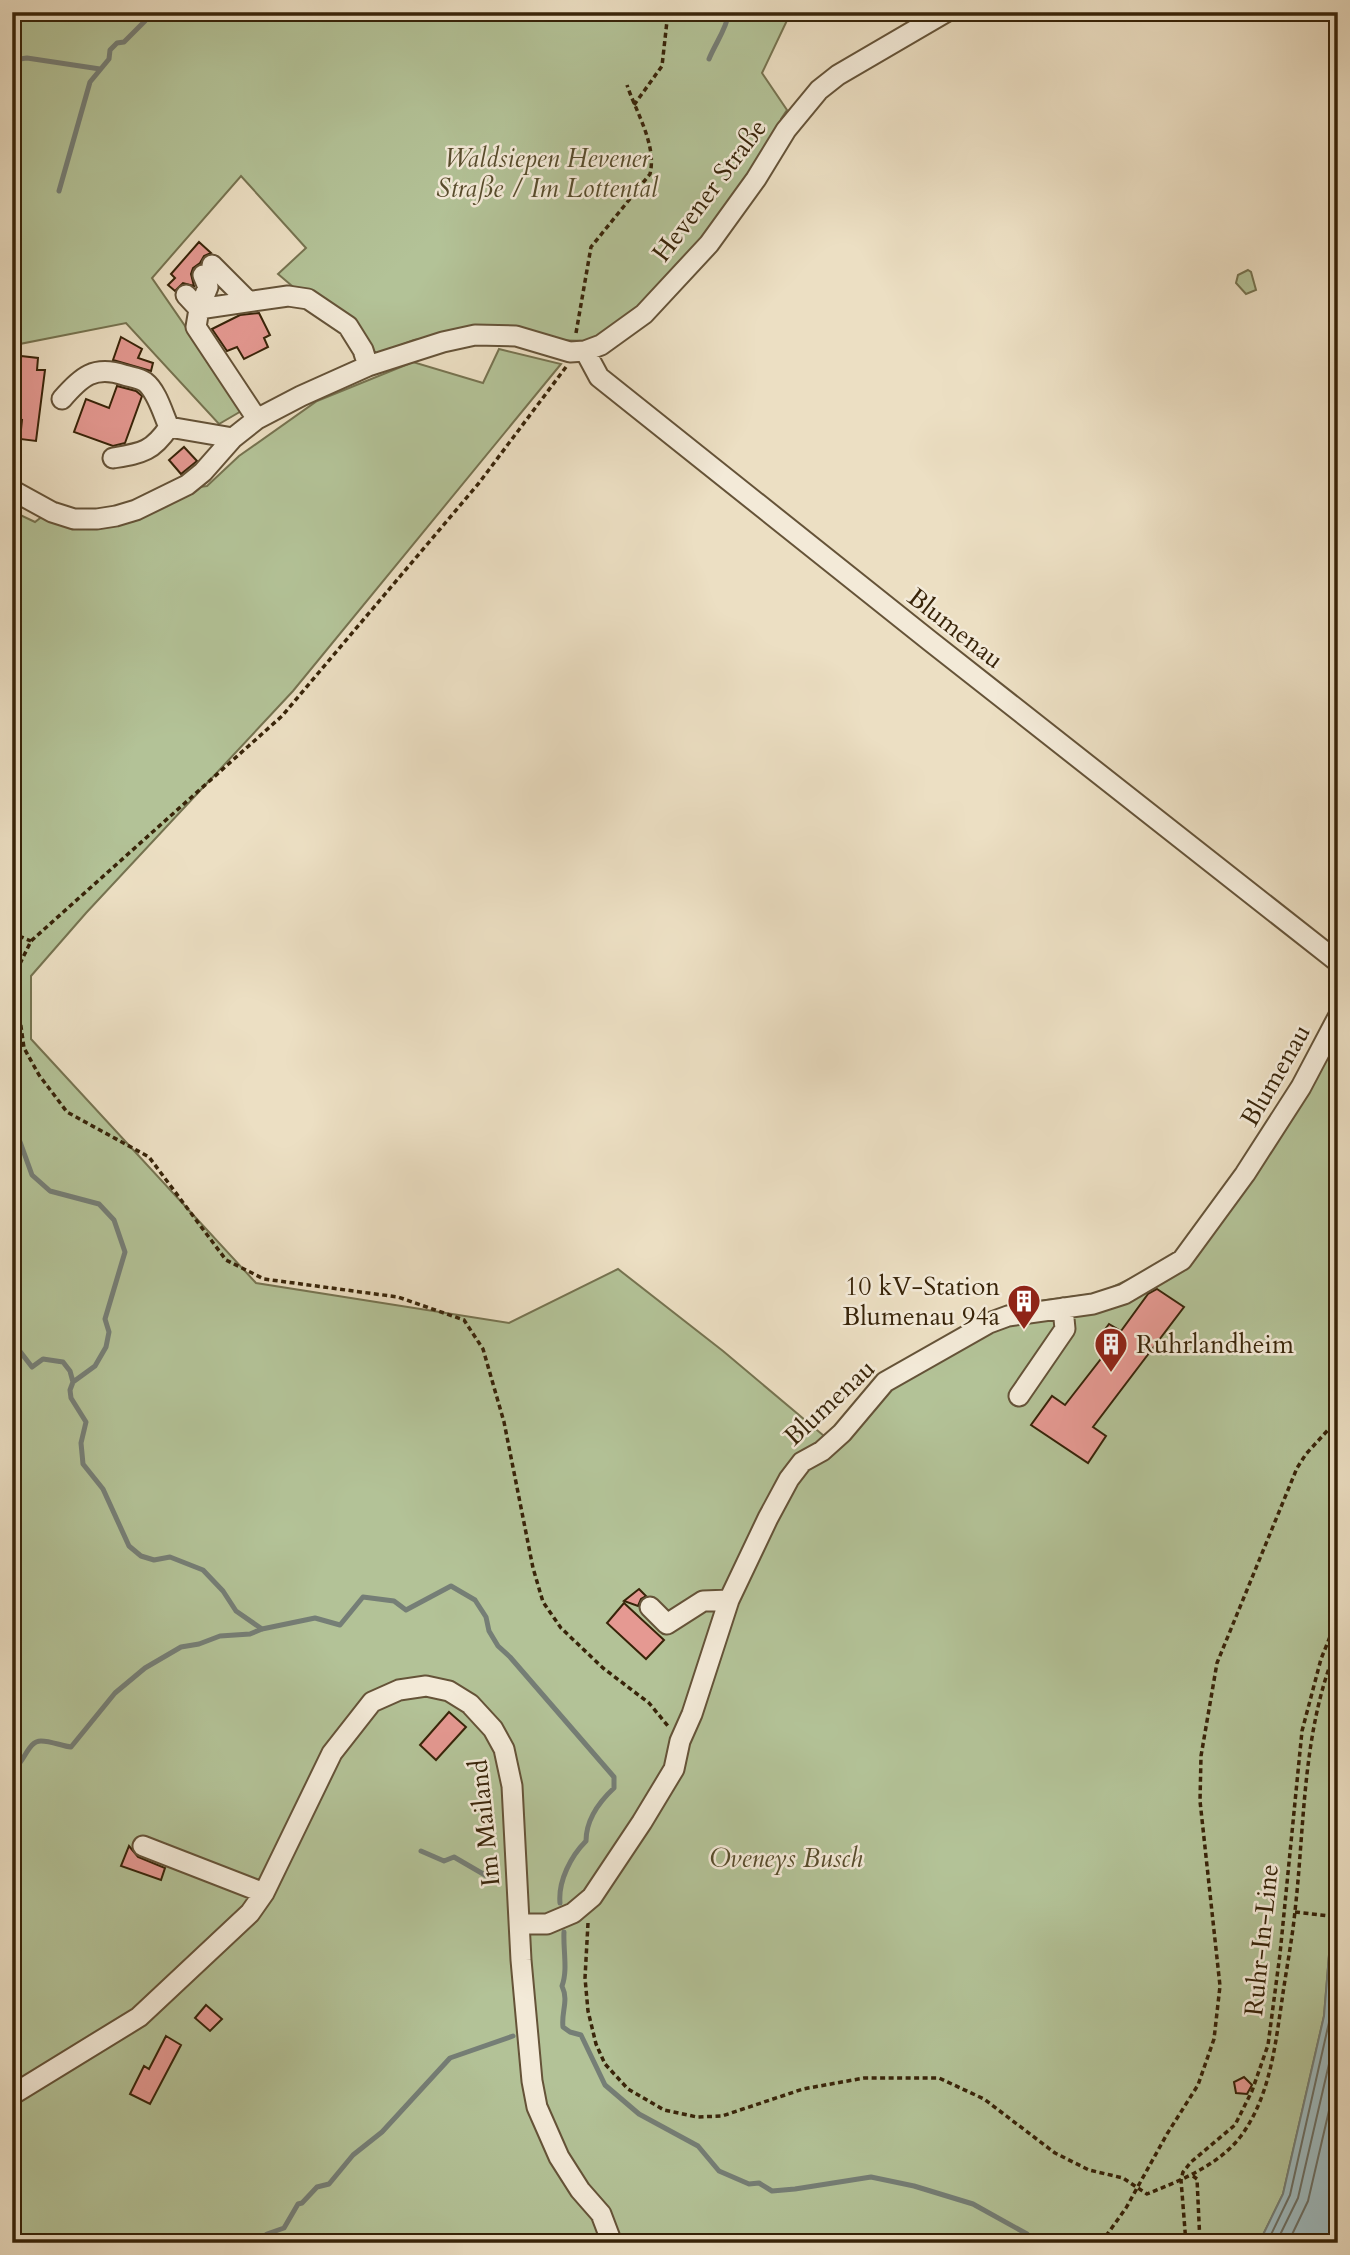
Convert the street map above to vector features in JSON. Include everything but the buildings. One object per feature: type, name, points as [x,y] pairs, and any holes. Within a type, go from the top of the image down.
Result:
[{"type":"street","name":"Hevener Straße","points":[[577,351],[610,340],[645,314],[709,244],[756,179],[786,130],[819,90],[838,75],[946,12]]},
{"type":"street","points":[[192,302],[208,287],[207,270],[247,301]]},
{"type":"street","points":[[192,302],[247,301],[288,296],[308,299],[348,326],[363,350],[368,366]]},
{"type":"street","points":[[192,302],[196,327],[257,419]]},
{"type":"street","points":[[12,490],[52,512],[74,519],[116,516],[136,510],[187,485],[203,472],[233,438],[257,419],[368,366],[443,342],[475,335],[516,336],[577,351]]},
{"type":"street","name":"Blumenau","points":[[577,351],[598,377],[1338,962]]},
{"type":"street","points":[[62,399],[79,379],[95,372],[110,370],[145,382],[154,394],[169,427]]},
{"type":"street","points":[[169,427],[233,438]]},
{"type":"street","points":[[113,458],[143,453],[157,444],[169,427]]},
{"type":"street","name":"Blumenau","points":[[520,1924],[547,1924],[573,1913],[592,1897],[642,1822],[674,1769],[680,1741],[692,1714],[729,1600],[789,1479],[802,1462],[821,1451],[842,1433],[885,1382],[989,1322],[1008,1316],[1093,1304],[1124,1294],[1182,1261],[1252,1163],[1301,1087],[1338,1017]]},
{"type":"street","points":[[1019,1396],[1065,1329],[1063,1308]]},
{"type":"street","points":[[650,1607],[667,1624],[703,1601],[729,1600]]},
{"type":"street","name":"Im Mailand","points":[[12,2095],[139,2017],[250,1913],[264,1894],[332,1753],[378,1698],[399,1690],[426,1686],[449,1690],[470,1703],[493,1729],[505,1749],[512,1786],[527,2029],[537,2107],[559,2157],[580,2190],[601,2214],[612,2243]]},
{"type":"street","points":[[143,1846],[264,1894]]},
{"type":"path","points":[[634,105],[662,66],[668,12]]},
{"type":"path","points":[[627,85],[651,151],[650,174],[591,247],[577,351],[565,371],[479,483],[282,716],[31,942],[14,976],[24,1048],[39,1075],[67,1112],[149,1157],[226,1260],[264,1279],[398,1297],[464,1321],[483,1349],[504,1422],[530,1557],[543,1602],[561,1628],[603,1668],[649,1703],[680,1741]]},
{"type":"path","points":[[19,936],[31,942]]},
{"type":"path","points":[[12,963],[19,965]]},
{"type":"path","points":[[1101,2243],[1138,2188],[1167,2134],[1198,2085],[1214,2039],[1220,1986],[1199,1779],[1217,1663],[1297,1468],[1338,1419]]},
{"type":"path","name":"Ruhr-In-Line","points":[[1181,2180],[1183,2172],[1191,2162],[1236,2125],[1252,2091],[1268,2045],[1280,1954],[1302,1731],[1321,1659],[1338,1617]]},
{"type":"path","points":[[592,1897],[585,1944],[585,1978],[588,2011],[596,2044],[605,2064],[628,2089],[664,2110],[697,2117],[722,2116],[803,2089],[864,2078],[939,2078],[984,2099],[1055,2153],[1089,2170],[1123,2178],[1147,2194],[1193,2176],[1239,2138],[1253,2117],[1272,2067],[1295,1912],[1305,1790],[1315,1723],[1331,1660],[1338,1645]]},
{"type":"path","points":[[1295,1912],[1338,1917]]},
{"type":"path","points":[[1193,2176],[1197,2179],[1200,2243]]},
{"type":"path","points":[[1181,2180],[1186,2243]]},
{"type":"green space","name":"Waldsiepen Hevener Straße / Im Lottental","points":[[12,12],[791,12],[762,73],[787,110],[781,119],[784,124],[722,215],[674,274],[619,322],[588,341],[434,337],[414,340],[377,354],[371,353],[278,274],[306,248],[241,176],[152,278],[243,410],[219,424],[126,323],[20,344],[12,363]]},
{"type":"green space","points":[[1248,270],[1256,290],[1246,294],[1236,283],[1238,275]]},
{"type":"green space","name":"Oveneys Busch","points":[[499,349],[561,364],[293,691],[86,913],[31,976],[31,1039],[256,1283],[509,1323],[618,1269],[723,1351],[824,1436],[885,1382],[1009,1305],[1100,1293],[1176,1257],[1338,1033],[1338,1845],[1324,2016],[1283,2194],[1259,2243],[12,2243],[12,511],[35,522],[44,515],[87,528],[134,521],[191,488],[207,486],[239,456],[317,401],[413,362],[483,383]]},
{"type":"water","points":[[1338,1845],[1338,2243],[1259,2243],[1283,2194],[1324,2016]]},
{"type":"waterway","points":[[59,191],[90,82],[109,59],[110,50],[117,43],[124,42],[145,21],[147,12]]},
{"type":"waterway","points":[[709,59],[729,12]]},
{"type":"waterway","points":[[12,60],[27,58],[100,69]]},
{"type":"waterway","points":[[12,1111],[32,1175],[50,1191],[99,1204],[114,1220],[125,1252],[105,1319],[109,1332],[106,1347],[95,1366],[73,1382],[70,1390],[71,1398],[86,1422],[81,1443],[83,1464],[103,1489],[129,1546],[141,1556],[154,1560],[170,1557],[203,1570],[223,1591],[236,1611],[262,1629]]},
{"type":"waterway","points":[[12,1341],[32,1367],[43,1359],[63,1362],[70,1371],[73,1382]]},
{"type":"waterway","points":[[12,1769],[36,1742],[45,1741],[71,1747],[115,1693],[145,1668],[181,1647],[220,1636],[250,1634],[315,1618],[340,1625],[363,1597],[394,1601],[406,1610],[451,1586],[475,1600],[486,1617],[489,1631],[498,1646],[614,1777],[614,1788],[594,1812],[586,1841],[567,1869],[561,1886],[560,1903]]},
{"type":"waterway","points":[[421,1851],[444,1861],[454,1857],[497,1882]]},
{"type":"waterway","points":[[564,1932],[563,2027],[581,2035],[605,2085],[639,2114],[698,2146],[719,2171],[749,2184],[759,2183],[772,2191],[871,2177],[914,2186],[973,2204],[1027,2234],[1034,2243]]},
{"type":"waterway","points":[[255,2243],[267,2234],[284,2228],[298,2204],[317,2187],[329,2184],[353,2155],[382,2132],[450,2058],[513,2036]]},
{"type":"place","name":"10 kV-Station Blumenau 94a","points":[[1024,1331]]},
{"type":"place","name":"Ruhrlandheim","points":[[1111,1374]]}]
